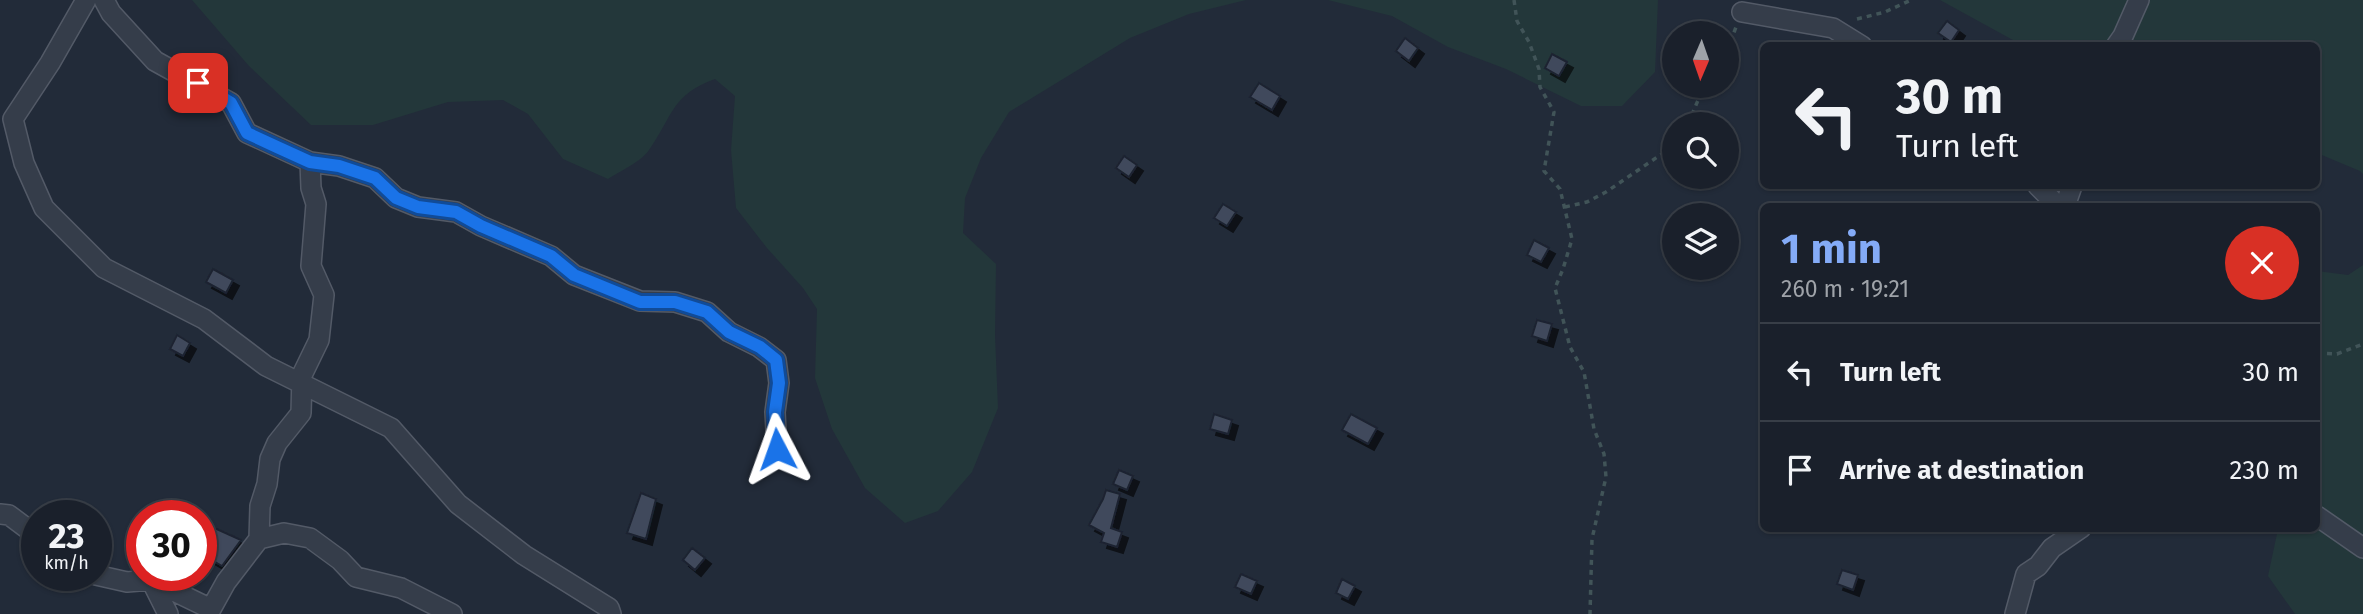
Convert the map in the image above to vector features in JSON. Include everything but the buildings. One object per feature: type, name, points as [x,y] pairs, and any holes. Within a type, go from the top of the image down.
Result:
[{"type":"street","points":[[86,0],[13,119],[24,163],[44,208],[104,268],[204,319],[266,366],[391,428],[458,504],[524,555],[609,608],[611,614]]},
{"type":"street","points":[[104,0],[111,13],[155,61],[231,103],[247,133],[310,162],[339,166],[375,178],[396,198],[418,207],[456,212],[481,226],[551,256],[574,275],[640,302],[675,302],[707,312],[729,332],[760,347],[776,360],[779,383],[775,412],[777,449]]},
{"type":"street","points":[[2119,42],[2139,0]]},
{"type":"street","points":[[1742,12],[1833,28],[1856,42]]},
{"type":"street","points":[[173,591],[216,612],[226,582],[259,539],[260,506],[267,484],[270,459],[277,443],[301,413],[302,375],[319,340],[324,295],[311,265],[316,204],[310,162]]},
{"type":"street","points":[[2042,189],[2056,203]]},
{"type":"street","points":[[0,514],[9,515],[21,524]]},
{"type":"street","points":[[2320,518],[2363,548]]},
{"type":"street","points":[[2015,614],[2026,574],[2038,566],[2052,548],[2075,532]]},
{"type":"street","points":[[259,539],[284,533],[310,538],[340,560],[356,577],[401,587],[452,614]]},
{"type":"street","points":[[156,591],[168,614]]},
{"type":"path","points":[[1514,0],[1517,20],[1539,69],[1540,87],[1554,112],[1544,171],[1560,189],[1572,239],[1555,288],[1570,347],[1584,372],[1594,429],[1604,454],[1606,477],[1592,539],[1590,614]]},
{"type":"path","points":[[1833,28],[1885,12],[1911,0]]},
{"type":"path","points":[[1565,208],[1587,202],[1606,192],[1662,154]]},
{"type":"path","points":[[2320,353],[2337,354],[2363,344]]},
{"type":"green space","points":[[192,0],[1246,0],[1189,14],[1130,38],[1009,112],[981,158],[965,198],[963,233],[996,264],[998,408],[972,472],[938,511],[905,523],[865,488],[832,429],[815,378],[817,309],[803,288],[736,208],[731,150],[735,96],[715,79],[689,92],[674,108],[645,154],[608,179],[563,159],[528,114],[503,100],[448,102],[373,125],[311,125],[249,66]]},
{"type":"green space","points":[[1328,0],[1658,0],[1655,72],[1622,106],[1581,106],[1506,69],[1448,47],[1392,16]]},
{"type":"green space","points":[[1940,0],[2363,0],[2363,174],[2320,154],[2320,42],[2017,42]]},
{"type":"green space","points":[[2363,265],[2363,614],[2295,614],[2268,576],[2277,532],[2320,532],[2320,271],[2348,275]]},
{"type":"route","points":[[198,83],[231,103],[247,133],[310,162],[339,166],[375,178],[396,198],[418,207],[456,212],[481,226],[551,256],[574,275],[640,302],[675,302],[707,312],[729,332],[760,347],[776,360],[779,383],[775,412],[777,449]]}]
